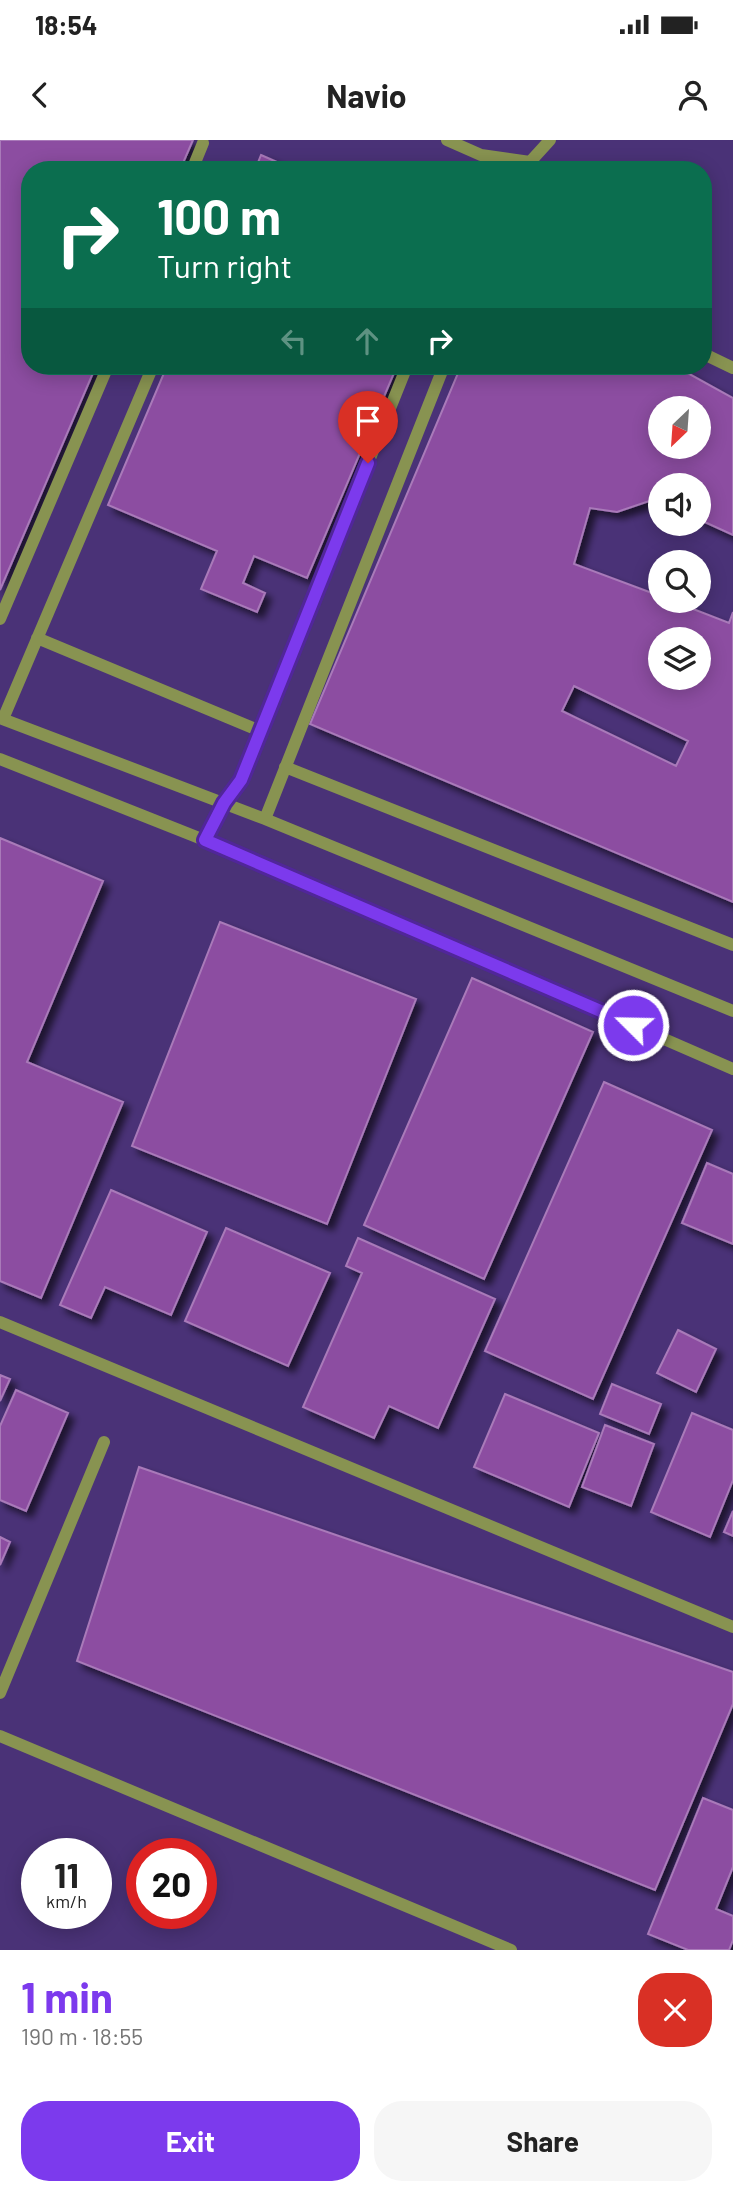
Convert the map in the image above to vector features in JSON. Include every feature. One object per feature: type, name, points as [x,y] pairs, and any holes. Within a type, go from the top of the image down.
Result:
[{"type":"lane","points":[[447,140],[481,155],[523,161]]},
{"type":"lane","points":[[531,161],[550,140]]},
{"type":"lane","points":[[196,161],[203,143]]},
{"type":"lane","points":[[712,358],[733,368]]},
{"type":"lane","points":[[0,619],[104,375]]},
{"type":"lane","points":[[149,375],[1,718],[265,819],[731,1005]]},
{"type":"lane","points":[[205,840],[224,803],[241,780],[403,375]]},
{"type":"lane","points":[[265,819],[440,375]]},
{"type":"lane","points":[[37,638],[260,731]]},
{"type":"lane","points":[[0,759],[205,840],[733,1069]]},
{"type":"lane","points":[[285,767],[733,944]]},
{"type":"lane","points":[[0,1322],[733,1627]]},
{"type":"lane","points":[[0,1693],[104,1442]]},
{"type":"lane","points":[[0,1736],[512,1950]]},
{"type":"shaded area","points":[[0,140],[733,140],[733,1950],[0,1950]]},
{"type":"building","points":[[0,140],[193,140],[184,161],[21,161],[21,375],[92,375],[0,590]]},
{"type":"building","points":[[261,155],[275,161],[259,161]]},
{"type":"building","points":[[163,375],[393,375],[307,578],[254,556],[243,583],[265,593],[257,612],[201,589],[217,551],[108,505]]},
{"type":"building","points":[[457,375],[691,375],[733,398],[733,535],[711,525],[711,473],[648,473],[648,501],[617,512],[590,508],[574,564],[648,592],[648,613],[703,613],[729,623],[733,612],[733,902],[310,724]],"holes":[[[574,686],[688,741],[676,766],[562,711]]]},
{"type":"building","points":[[0,838],[103,881],[27,1062],[123,1102],[41,1298],[0,1281]]},
{"type":"building","points":[[220,922],[416,999],[327,1224],[132,1146]]},
{"type":"building","points":[[472,978],[593,1032],[484,1279],[364,1225]]},
{"type":"building","points":[[604,1082],[712,1130],[593,1399],[485,1351]]},
{"type":"building","points":[[707,1163],[733,1174],[733,1244],[682,1223]]},
{"type":"building","points":[[111,1190],[207,1232],[171,1315],[105,1287],[91,1318],[60,1305]]},
{"type":"building","points":[[226,1228],[330,1273],[288,1366],[185,1321]]},
{"type":"building","points":[[358,1238],[495,1299],[438,1428],[389,1406],[374,1438],[303,1407],[362,1273],[346,1266]]},
{"type":"building","points":[[678,1330],[716,1349],[696,1392],[657,1373]]},
{"type":"building","points":[[0,1375],[10,1379],[0,1401]]},
{"type":"building","points":[[612,1384],[661,1404],[649,1434],[600,1414]]},
{"type":"building","points":[[16,1390],[68,1413],[26,1511],[0,1500],[0,1426]]},
{"type":"building","points":[[505,1394],[599,1433],[569,1507],[474,1467]]},
{"type":"building","points":[[692,1413],[733,1430],[733,1480],[710,1537],[651,1512]]},
{"type":"building","points":[[605,1425],[654,1444],[631,1506],[582,1487]]},
{"type":"building","points":[[139,1467],[733,1672],[733,1704],[655,1890],[77,1661]]},
{"type":"building","points":[[733,1511],[733,1536],[724,1532]]},
{"type":"building","points":[[0,1537],[10,1542],[0,1565]]},
{"type":"building","points":[[703,1798],[733,1810],[733,1867],[716,1909],[733,1916],[733,1940],[729,1950],[688,1950],[648,1934]]},
{"type":"route","points":[[368,463],[241,780],[224,803],[205,840],[633,1025]]}]
